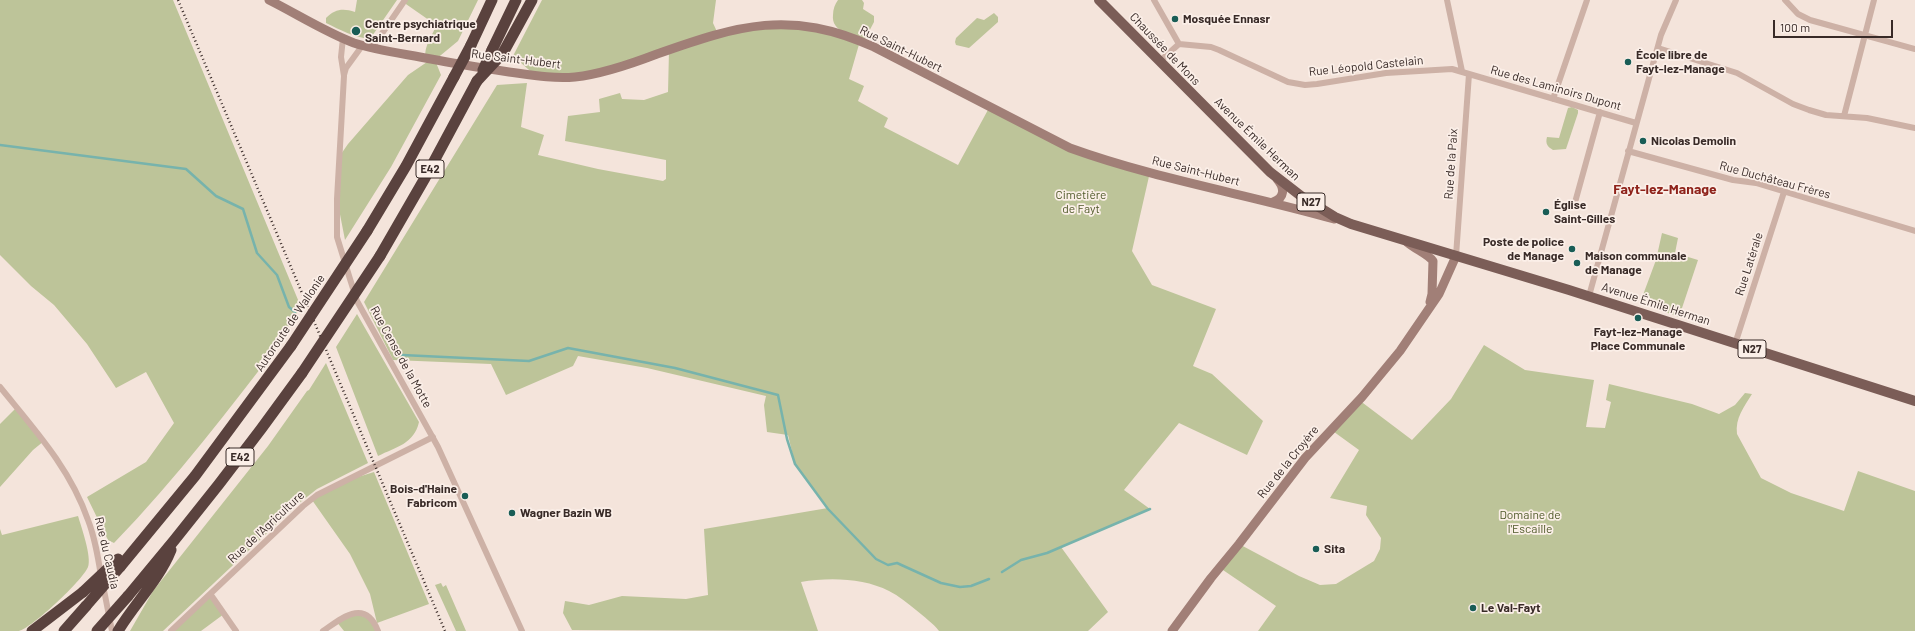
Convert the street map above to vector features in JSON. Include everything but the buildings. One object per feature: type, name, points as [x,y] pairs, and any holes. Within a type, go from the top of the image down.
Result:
[{"type":"highway","name":"Autoroute de Wallonie","points":[[64,631],[86,606],[119,563],[129,555],[195,476],[291,346],[367,231],[406,166],[454,77],[492,0]]},
{"type":"highway","name":"E42","points":[[97,631],[176,539],[265,424],[302,373],[380,256],[425,178],[477,81],[497,52],[516,0]]},
{"type":"highway","points":[[497,52],[532,0]]},
{"type":"highway","points":[[118,631],[131,610],[164,568],[176,539]]},
{"type":"highway","points":[[32,631],[119,563]]},
{"type":"main road","name":"Chaussée de Mons","points":[[1099,0],[1196,98]]},
{"type":"main road","name":"Avenue Émile Herman","points":[[1196,98],[1270,172],[1302,197],[1351,224],[1589,296],[1915,401]]},
{"type":"street","name":"Rue Saint-Hubert","points":[[269,0],[343,38],[362,46],[536,76],[574,77],[607,71],[730,30],[777,24],[822,29],[853,38],[874,47],[1070,148],[1139,170],[1276,201],[1351,224]]},
{"type":"street","points":[[372,48],[405,0]]},
{"type":"street","points":[[1154,0],[1179,44],[1160,61]]},
{"type":"street","points":[[1447,0],[1462,71]]},
{"type":"street","points":[[1553,98],[1587,0]]},
{"type":"street","points":[[1589,296],[1658,48],[1676,0]]},
{"type":"street","points":[[1785,0],[1798,14],[1810,20],[1915,49]]},
{"type":"street","points":[[1844,116],[1874,0]]},
{"type":"street","name":"Rue Cense de la Motte","points":[[343,38],[341,57],[344,76]]},
{"type":"street","name":"Rue Léopold Castelain","points":[[1179,44],[1195,45],[1219,50],[1288,82],[1305,85],[1386,73],[1452,69],[1469,74]]},
{"type":"street","name":"Rue Cense de la Motte","points":[[362,46],[346,68],[344,76],[337,199],[337,238],[357,301],[433,436],[522,631]]},
{"type":"street","points":[[1658,48],[1737,73],[1793,104],[1809,110],[1826,115],[1867,118],[1915,128]]},
{"type":"street","name":"Rue des Laminoirs Dupont","points":[[1469,74],[1636,123]]},
{"type":"street","name":"Rue de la Paix","points":[[1456,256],[1469,74]]},
{"type":"street","points":[[1574,206],[1600,112]]},
{"type":"street","name":"Rue Duchâteau Frères","points":[[1628,152],[1784,192],[1915,231]]},
{"type":"street","points":[[1270,172],[1283,188],[1282,196],[1276,201]]},
{"type":"street","name":"Rue Latérale","points":[[1735,344],[1784,192]]},
{"type":"street","points":[[1276,201],[1292,196],[1302,197],[1304,207],[1299,209]]},
{"type":"street","name":"Rue de la Croyère","points":[[1407,242],[1416,250],[1427,254],[1433,261],[1432,294],[1428,312]]},
{"type":"street","name":"Rue de la Croyère","points":[[1172,631],[1295,470],[1368,390],[1428,312],[1446,281],[1456,256]]},
{"type":"street","name":"Rue du Caudia","points":[[0,387],[54,455],[78,494],[92,532],[112,631]]},
{"type":"street","name":"Rue de l'Agriculture","points":[[171,631],[211,595],[303,506],[317,495],[433,436]]},
{"type":"street","points":[[211,595],[236,631]]},
{"type":"street","points":[[323,631],[347,614],[355,612],[361,613],[372,620],[378,631]]},
{"type":"green space","points":[[0,0],[173,0],[301,307],[285,332],[284,338],[223,417],[159,494],[114,543],[108,540],[87,497],[146,462],[174,423],[146,372],[116,388],[87,344],[54,305],[31,286],[0,255]]},
{"type":"green space","points":[[357,0],[397,0],[370,39],[342,31],[326,23],[326,18],[336,11],[347,10],[355,12]]},
{"type":"green space","points":[[405,0],[478,0],[458,41],[435,60],[441,75],[391,167],[345,240],[337,199],[339,157],[348,144],[408,75],[427,62],[425,52],[426,47],[436,25],[403,2]]},
{"type":"green space","name":"Cimetière de Fayt","points":[[542,0],[716,0],[713,23],[718,34],[777,24],[860,41],[849,79],[864,86],[858,101],[888,118],[884,127],[958,165],[989,108],[1054,142],[1150,172],[1132,251],[1152,285],[1216,309],[1193,366],[1212,374],[1263,421],[1247,455],[1179,423],[1124,490],[1150,509],[1061,547],[1108,612],[1088,631],[939,631],[900,597],[889,591],[869,583],[835,579],[801,582],[818,631],[572,630],[563,613],[565,601],[589,605],[622,596],[686,599],[708,595],[704,529],[828,508],[795,464],[788,435],[767,432],[764,405],[766,396],[647,368],[578,356],[573,366],[506,395],[491,364],[393,360],[364,302],[497,85],[527,83],[521,127],[544,135],[538,155],[598,169],[663,181],[666,179],[666,160],[565,141],[568,116],[600,112],[599,99],[620,93],[622,99],[644,100],[668,92],[669,51],[607,71],[536,76],[513,56]]},
{"type":"green space","points":[[838,0],[862,0],[864,3],[863,9],[874,16],[874,22],[865,39],[843,32],[835,25],[833,21],[833,13],[834,7]]},
{"type":"green space","points":[[994,13],[998,17],[998,22],[969,48],[956,45],[956,38],[977,18],[984,20]]},
{"type":"green space","points":[[1572,107],[1578,110],[1578,113],[1566,149],[1553,150],[1547,145],[1547,137],[1559,138],[1568,108]]},
{"type":"green space","points":[[1662,233],[1678,238],[1675,253],[1698,260],[1679,317],[1640,303],[1656,260]]},
{"type":"green space","points":[[357,314],[419,422],[417,429],[409,440],[378,456],[336,347]]},
{"type":"green space","name":"Domaine de l'Escaille","points":[[1484,345],[1525,370],[1594,380],[1586,427],[1605,428],[1611,402],[1606,400],[1609,384],[1692,404],[1719,414],[1735,405],[1745,393],[1752,394],[1743,408],[1737,423],[1737,434],[1761,478],[1791,493],[1844,511],[1858,471],[1915,491],[1915,631],[1258,631],[1276,606],[1220,568],[1239,544],[1299,576],[1320,585],[1336,584],[1374,561],[1380,549],[1381,538],[1366,515],[1367,506],[1330,498],[1359,450],[1330,429],[1359,400],[1412,440],[1451,399]]},
{"type":"green space","points":[[326,363],[368,463],[317,489],[298,504],[163,631],[130,631],[153,591],[268,446],[309,390]]},
{"type":"green space","points":[[16,408],[44,441],[33,450],[0,487],[0,424]]},
{"type":"green space","points":[[374,472],[429,604],[377,623],[370,594],[350,554],[312,500],[342,482]]},
{"type":"green space","points":[[78,516],[89,556],[88,567],[84,573],[56,603],[35,622],[19,631],[0,631],[0,529],[2,535]]},
{"type":"green space","points":[[441,583],[443,587],[446,585],[466,631],[456,631],[435,585]]},
{"type":"green space","points":[[211,595],[224,614],[201,631],[171,631]]},
{"type":"green space","points":[[347,614],[369,617],[378,631],[344,631],[336,621]]},
{"type":"waterway","points":[[0,145],[186,169],[216,196],[243,209],[257,253],[277,275],[289,307],[295,312]]},
{"type":"waterway","points":[[402,355],[529,361],[568,348],[675,368],[778,395],[787,439],[795,464],[828,509],[876,559],[888,565],[897,563],[941,583],[960,587],[971,586],[989,579]]},
{"type":"waterway","points":[[1002,572],[1021,560],[1047,553],[1150,509]]},
{"type":"railway","points":[[178,0],[445,631]]},
{"type":"place","name":"Mosquée Ennasr","points":[[1175,19]]},
{"type":"place","name":"Centre psychiatrique Saint-Bernard","points":[[356,31]]},
{"type":"place","name":"École libre de Fayt-lez-Manage","points":[[1628,62]]},
{"type":"place","name":"Nicolas Demolin","points":[[1643,141]]},
{"type":"place","name":"Église Saint-Gilles","points":[[1546,212]]},
{"type":"place","name":"Poste de police de Manage","points":[[1572,249]]},
{"type":"place","name":"Maison communale de Manage","points":[[1577,263]]},
{"type":"place","name":"Fayt-lez-Manage Place Communale","points":[[1638,318]]},
{"type":"place","name":"Bois-d'Haine Fabricom","points":[[465,496]]},
{"type":"place","name":"Wagner Bazin WB","points":[[512,513]]},
{"type":"place","name":"Sita","points":[[1316,549]]},
{"type":"place","name":"Le Val-Fayt","points":[[1473,608]]},
{"type":"district","name":"Fayt-lez-Manage","points":[[1665,189]]}]
